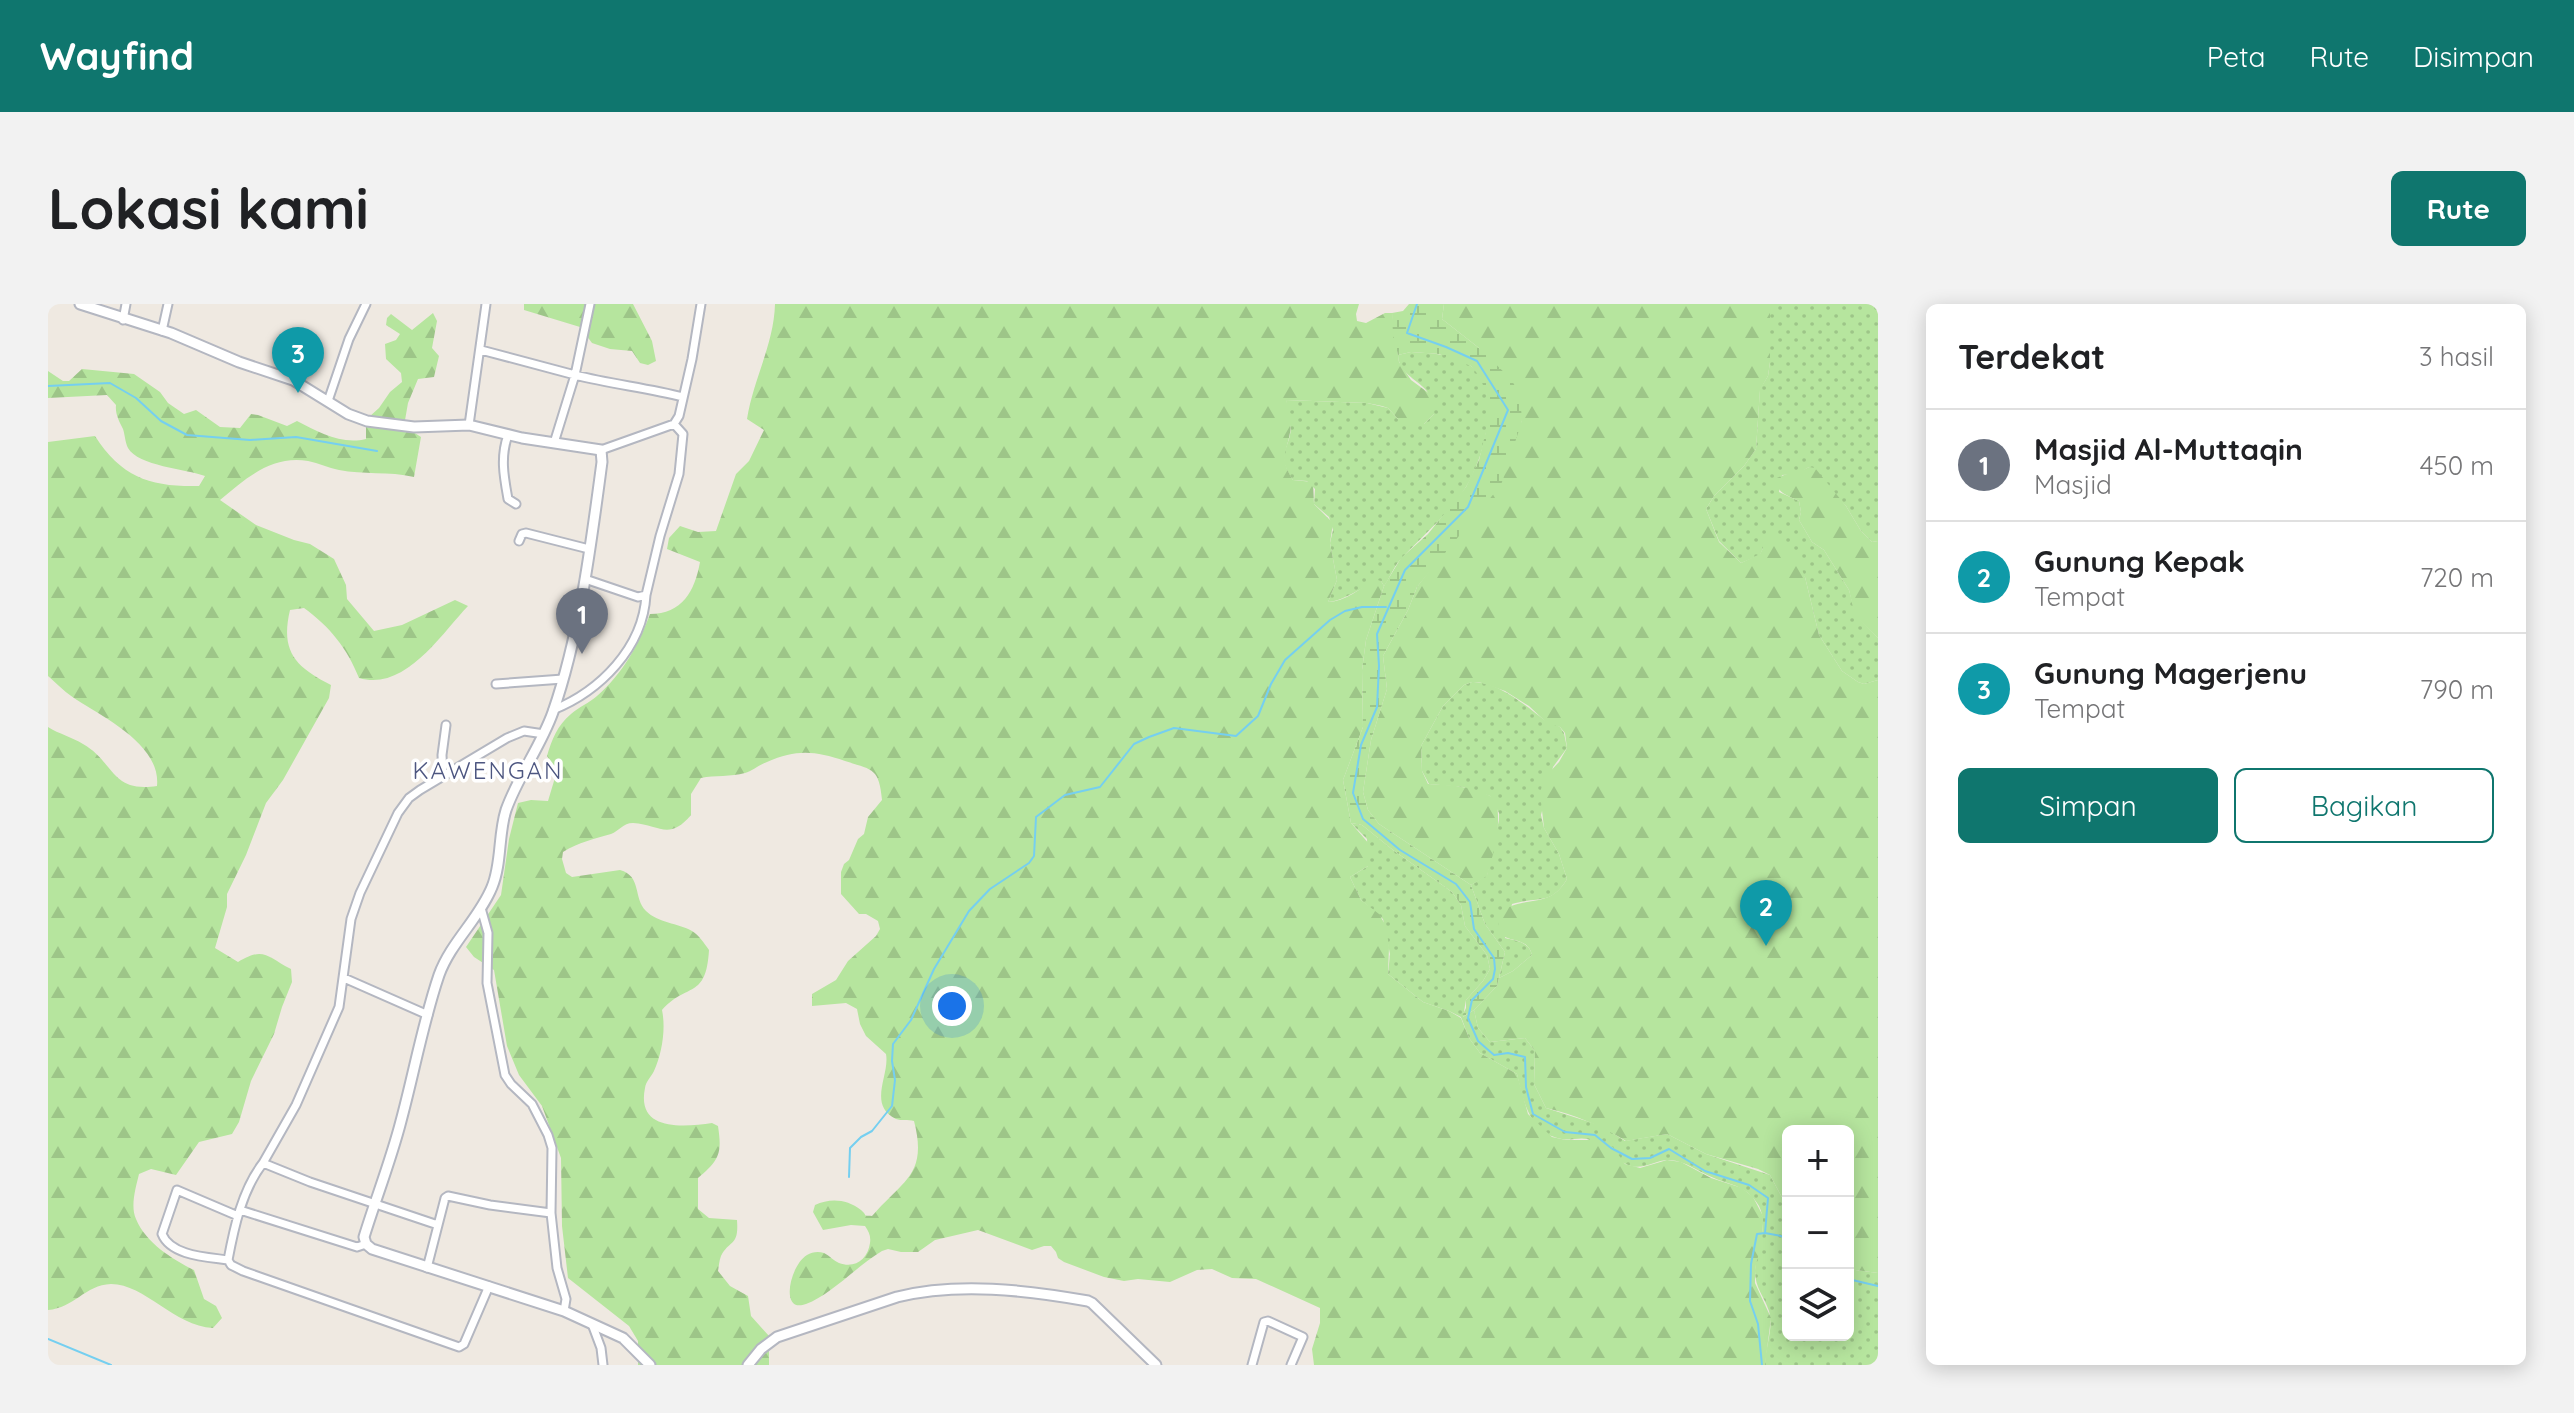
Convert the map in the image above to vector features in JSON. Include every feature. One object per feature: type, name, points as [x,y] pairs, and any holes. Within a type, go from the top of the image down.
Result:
[{"type":"main road","points":[[80,304],[293,380],[348,414],[367,421],[441,428],[469,425],[508,435],[601,450],[602,462],[585,579],[563,679],[544,734],[504,816],[494,882],[481,908],[445,960],[400,1126],[364,1237],[372,1249],[564,1311],[625,1339],[650,1365]]},
{"type":"main road","points":[[748,1365],[761,1349],[777,1337],[912,1294],[968,1290],[1092,1303],[1156,1365]]},
{"type":"street","points":[[123,320],[126,304]]},
{"type":"street","points":[[162,331],[168,304]]},
{"type":"street","points":[[328,401],[349,339],[366,304]]},
{"type":"street","points":[[469,425],[486,304]]},
{"type":"street","points":[[554,443],[575,375],[590,304]]},
{"type":"street","points":[[601,450],[674,424],[679,416],[701,304]]},
{"type":"street","points":[[481,350],[616,386],[683,397]]},
{"type":"street","points":[[553,710],[586,694],[615,664],[639,629],[682,461],[683,434],[674,424]]},
{"type":"street","points":[[508,435],[503,474],[508,499],[516,504]]},
{"type":"street","points":[[519,541],[526,533],[589,549]]},
{"type":"street","points":[[585,579],[638,597],[646,595]]},
{"type":"street","points":[[496,684],[563,679]]},
{"type":"street","points":[[443,775],[446,725]]},
{"type":"street","points":[[489,1286],[464,1344],[459,1347],[243,1271],[228,1260],[239,1213],[257,1172],[296,1105],[339,1007],[351,919],[398,813],[409,798],[443,775],[519,733],[544,734]]},
{"type":"street","points":[[481,908],[488,933],[487,983],[505,1075],[532,1104],[552,1148],[551,1213],[557,1268],[566,1299],[564,1311]]},
{"type":"street","points":[[344,978],[428,1015]]},
{"type":"street","points":[[263,1163],[438,1225]]},
{"type":"street","points":[[228,1260],[189,1253],[168,1244],[162,1234],[177,1190],[239,1213],[357,1247],[366,1244]]},
{"type":"street","points":[[427,1268],[445,1198],[451,1195],[490,1205],[551,1213]]},
{"type":"street","points":[[1252,1365],[1264,1322],[1268,1321],[1303,1337],[1291,1365]]},
{"type":"street","points":[[592,1324],[601,1348],[603,1365]]},
{"type":"green space","points":[[524,304],[633,304],[652,341],[656,361],[648,365],[640,363],[632,351],[592,343],[580,327],[524,310]]},
{"type":"green space","points":[[775,304],[1359,304],[1357,321],[1366,323],[1385,313],[1392,313],[1399,362],[1411,380],[1434,397],[1434,414],[1424,424],[1411,427],[1388,408],[1367,403],[1286,400],[1291,422],[1285,453],[1288,472],[1293,480],[1313,482],[1314,504],[1333,523],[1330,543],[1337,580],[1328,602],[1347,597],[1374,579],[1384,586],[1366,640],[1362,670],[1363,727],[1343,780],[1351,823],[1370,845],[1368,866],[1350,877],[1361,900],[1379,914],[1386,926],[1388,974],[1423,1002],[1461,1018],[1469,1038],[1480,1053],[1517,1074],[1528,1114],[1552,1137],[1601,1140],[1613,1147],[1625,1164],[1640,1168],[1667,1160],[1681,1162],[1711,1178],[1742,1188],[1753,1197],[1763,1216],[1755,1283],[1771,1318],[1765,1365],[1314,1365],[1312,1349],[1320,1323],[1320,1308],[1256,1279],[1232,1278],[1212,1269],[1197,1270],[1170,1282],[1124,1281],[1064,1262],[1051,1246],[1032,1250],[978,1230],[935,1240],[918,1252],[882,1251],[815,1300],[798,1305],[792,1302],[792,1278],[807,1255],[822,1252],[839,1263],[850,1265],[860,1261],[869,1249],[870,1236],[865,1226],[823,1230],[813,1212],[815,1205],[827,1201],[844,1202],[856,1206],[866,1216],[872,1216],[910,1175],[918,1154],[914,1121],[896,1119],[883,1106],[881,1098],[886,1054],[866,1036],[857,1009],[846,1003],[812,1006],[812,994],[836,980],[848,961],[880,929],[878,921],[866,914],[859,914],[841,894],[844,864],[864,834],[868,817],[882,800],[879,782],[873,772],[862,766],[806,753],[778,758],[745,773],[701,778],[691,794],[691,815],[676,828],[664,830],[630,823],[611,834],[563,852],[566,873],[572,877],[620,870],[627,873],[632,877],[646,911],[656,918],[692,931],[709,950],[704,977],[699,984],[662,1010],[661,1049],[646,1086],[644,1102],[648,1113],[665,1124],[712,1123],[718,1126],[718,1155],[698,1178],[698,1209],[709,1218],[737,1220],[735,1239],[721,1256],[718,1271],[730,1286],[748,1296],[751,1316],[769,1336],[769,1365],[638,1365],[638,1341],[629,1326],[568,1278],[562,1226],[561,1158],[542,1106],[519,1075],[507,1046],[494,970],[474,957],[466,947],[501,895],[518,803],[548,801],[557,771],[547,756],[559,728],[571,714],[597,696],[615,678],[635,648],[650,614],[671,610],[679,605],[695,582],[700,562],[667,549],[669,538],[680,526],[698,532],[716,531],[736,474],[749,461],[764,430],[747,419],[771,333]]},
{"type":"green space","points":[[1409,304],[1444,304],[1442,319],[1511,379],[1520,395],[1522,421],[1501,485],[1417,587],[1383,656],[1387,689],[1371,740],[1363,792],[1368,810],[1379,824],[1471,885],[1485,924],[1505,952],[1497,986],[1474,1010],[1461,1018],[1466,1000],[1490,969],[1487,955],[1465,926],[1461,905],[1452,892],[1362,825],[1351,823],[1343,780],[1363,727],[1362,670],[1366,640],[1384,586],[1401,558],[1428,534],[1466,487],[1479,460],[1486,431],[1487,396],[1480,377],[1471,366],[1439,354],[1411,352],[1398,355],[1392,313],[1403,311]]},
{"type":"green space","points":[[1444,304],[1770,304],[1770,362],[1768,376],[1760,390],[1756,449],[1706,509],[1719,542],[1741,563],[1760,554],[1763,534],[1770,534],[1797,557],[1819,635],[1842,671],[1864,684],[1878,680],[1878,1273],[1854,1270],[1854,1125],[1782,1125],[1782,1197],[1770,1175],[1706,1154],[1667,1134],[1626,1141],[1587,1121],[1546,1108],[1534,1084],[1535,1051],[1525,1038],[1490,1042],[1478,1028],[1474,1010],[1497,986],[1499,978],[1532,955],[1523,943],[1500,932],[1500,912],[1553,895],[1567,879],[1559,854],[1544,828],[1540,793],[1544,778],[1567,748],[1565,733],[1560,727],[1547,723],[1529,706],[1505,691],[1479,682],[1464,685],[1443,706],[1421,746],[1422,771],[1428,784],[1464,787],[1481,792],[1496,800],[1498,810],[1496,838],[1487,876],[1471,885],[1379,824],[1368,810],[1363,792],[1371,740],[1387,689],[1383,656],[1417,587],[1443,553],[1522,421],[1479,348],[1442,319]]},
{"type":"green space","points":[[1770,304],[1878,304],[1878,541],[1872,542],[1861,531],[1846,506],[1809,467],[1797,474],[1782,475],[1779,492],[1799,501],[1799,520],[1812,542],[1824,550],[1849,590],[1856,616],[1878,638],[1878,680],[1864,684],[1842,671],[1819,635],[1805,577],[1763,534],[1760,555],[1741,563],[1719,541],[1706,509],[1756,449],[1760,389],[1768,376],[1770,362]]},
{"type":"green space","points":[[433,313],[437,321],[432,348],[439,356],[434,377],[418,379],[408,403],[404,426],[421,437],[414,477],[348,471],[308,461],[283,461],[250,476],[220,500],[256,525],[310,544],[334,559],[346,585],[347,599],[374,631],[402,625],[455,600],[468,606],[421,657],[392,676],[376,680],[359,678],[343,648],[313,615],[304,608],[290,610],[287,625],[289,647],[308,672],[331,685],[329,698],[283,780],[266,803],[227,894],[227,907],[215,948],[238,962],[260,954],[271,957],[291,969],[292,982],[232,1134],[199,1142],[176,1175],[151,1169],[139,1174],[135,1191],[134,1214],[140,1228],[153,1243],[194,1270],[204,1299],[216,1306],[222,1318],[213,1328],[199,1326],[136,1291],[111,1284],[94,1288],[65,1305],[48,1310],[48,727],[93,751],[121,781],[142,787],[157,786],[156,772],[141,746],[48,676],[48,442],[95,436],[127,471],[152,482],[199,486],[205,476],[152,463],[133,454],[127,446],[116,405],[107,395],[48,398],[48,371],[63,381],[69,381],[82,369],[134,374],[184,414],[196,410],[220,427],[240,428],[251,414],[287,426],[297,421],[330,436],[348,440],[366,439],[369,417],[402,382],[401,373],[386,359],[385,344],[396,340],[400,334],[386,325],[387,318],[391,314],[412,330]]},
{"type":"green space","points":[[1411,352],[1458,359],[1471,366],[1481,377],[1488,407],[1479,459],[1459,497],[1400,560],[1384,586],[1381,581],[1374,583],[1328,602],[1337,580],[1330,543],[1333,530],[1329,517],[1314,504],[1315,489],[1307,481],[1293,480],[1287,471],[1284,457],[1291,425],[1286,400],[1367,403],[1388,408],[1398,419],[1424,424],[1434,414],[1429,395],[1404,371],[1399,361],[1398,355]]},
{"type":"green space","points":[[1809,467],[1815,468],[1846,506],[1861,531],[1872,542],[1878,541],[1878,638],[1855,616],[1849,590],[1824,550],[1812,542],[1799,520],[1799,501],[1778,487],[1777,478]]},
{"type":"green space","points":[[1472,682],[1501,690],[1545,721],[1560,727],[1567,748],[1553,767],[1541,815],[1567,879],[1549,897],[1512,904],[1505,938],[1525,945],[1532,955],[1499,978],[1505,952],[1485,924],[1471,885],[1487,875],[1499,813],[1490,796],[1463,787],[1429,784],[1422,771],[1421,746],[1443,706],[1464,685]]},
{"type":"green space","points":[[1351,823],[1362,825],[1452,892],[1461,905],[1465,926],[1487,955],[1490,969],[1466,1000],[1463,1017],[1474,1010],[1478,1028],[1490,1042],[1525,1038],[1535,1051],[1534,1084],[1546,1108],[1602,1126],[1625,1141],[1667,1134],[1706,1154],[1770,1175],[1782,1197],[1782,1341],[1854,1341],[1854,1270],[1878,1273],[1878,1365],[1765,1365],[1770,1318],[1755,1277],[1763,1223],[1756,1201],[1739,1187],[1681,1162],[1664,1160],[1633,1167],[1592,1141],[1562,1139],[1542,1131],[1530,1115],[1517,1074],[1480,1053],[1469,1038],[1461,1017],[1423,1002],[1388,974],[1390,954],[1383,919],[1361,900],[1350,877],[1368,866],[1367,839]]},
{"type":"waterway","points":[[1417,304],[1407,333],[1477,361],[1508,410],[1468,507],[1405,570],[1377,634],[1377,707],[1361,745],[1353,793],[1363,819],[1400,850],[1456,884],[1470,902],[1474,929],[1494,958],[1495,969],[1493,979],[1472,1000],[1468,1018],[1478,1041],[1494,1055],[1508,1053],[1525,1057],[1526,1087],[1533,1114],[1565,1132],[1595,1135],[1632,1159],[1650,1158],[1669,1149],[1705,1171],[1749,1185],[1768,1198],[1765,1233],[1782,1237]]},
{"type":"waterway","points":[[48,386],[110,383],[136,398],[161,421],[187,435],[250,440],[296,437],[377,451]]},
{"type":"waterway","points":[[849,1177],[850,1148],[872,1131],[892,1106],[895,1080],[893,1044],[911,1020],[934,969],[969,911],[990,889],[1029,863],[1034,856],[1036,817],[1065,795],[1100,787],[1134,744],[1149,737],[1174,728],[1236,736],[1258,716],[1285,660],[1330,620],[1345,611],[1362,607],[1386,607]]},
{"type":"waterway","points":[[1762,1365],[1758,1324],[1750,1301],[1751,1264],[1757,1234],[1765,1233]]},
{"type":"waterway","points":[[1854,1280],[1878,1286]]},
{"type":"waterway","points":[[48,1339],[111,1365]]},
{"type":"place","name":"Gunung Magerjenu","points":[[298,393]]},
{"type":"place","name":"Masjid Al-Muttaqin","points":[[582,654]]},
{"type":"place","name":"Gunung Kepak","points":[[1766,946]]},
{"type":"district","name":"KAWENGAN","points":[[488,770]]}]
